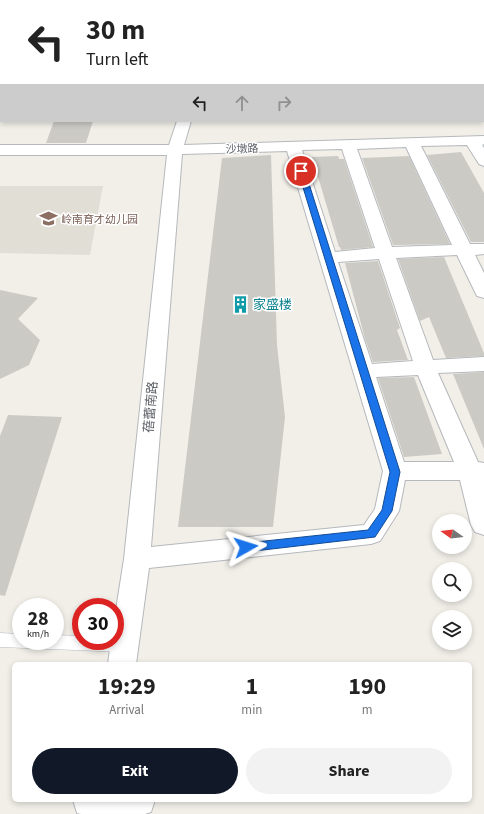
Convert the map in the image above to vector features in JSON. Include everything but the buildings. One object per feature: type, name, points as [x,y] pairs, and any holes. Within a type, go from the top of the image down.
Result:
[{"type":"street","name":"蓓蕾南路","points":[[171,122],[175,150]]},
{"type":"street","name":"蓓蕾南路","points":[[123,655],[137,559],[175,150],[184,122]]},
{"type":"street","name":"沙墩路","points":[[0,150],[175,150],[478,140]]},
{"type":"street","points":[[478,140],[484,161]]},
{"type":"street","points":[[412,143],[484,292]]},
{"type":"street","points":[[348,145],[425,367],[477,471],[484,524]]},
{"type":"street","points":[[137,559],[372,534],[387,511],[395,472],[293,147]]},
{"type":"street","points":[[327,258],[385,253],[484,249]]},
{"type":"street","points":[[364,371],[484,364]]},
{"type":"street","points":[[395,472],[477,471]]},
{"type":"street","points":[[87,805],[118,802]]},
{"type":"lane","points":[[0,640],[12,641]]},
{"type":"lane","points":[[64,646],[123,655]]},
{"type":"shaded area","name":"岭南育才幼儿园","points":[[0,186],[103,186],[90,255],[0,253]]},
{"type":"place","name":"岭南育才幼儿园","points":[[48,219]]},
{"type":"place","name":"家盛楼","points":[[240,305]]},
{"type":"route","points":[[246,547],[372,534],[387,511],[395,472],[301,171]]}]
